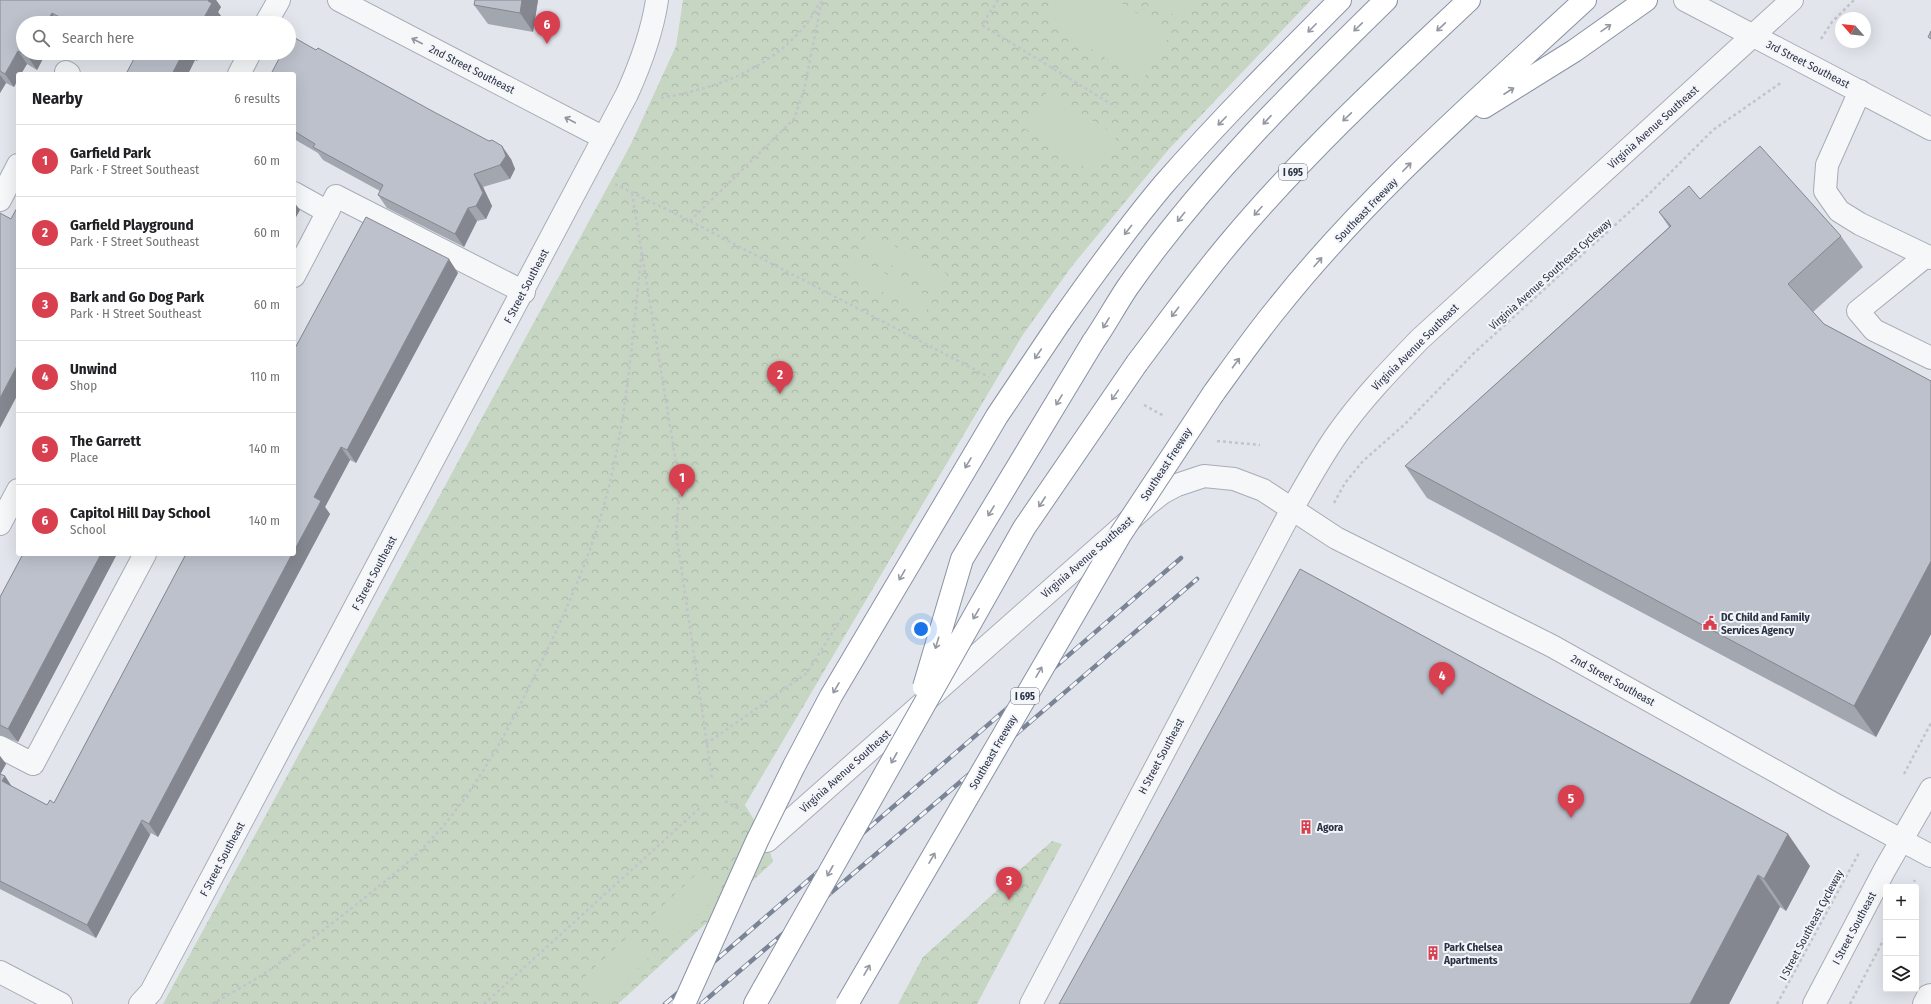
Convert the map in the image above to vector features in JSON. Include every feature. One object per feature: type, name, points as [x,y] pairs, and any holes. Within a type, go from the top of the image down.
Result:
[{"type":"highway","points":[[684,1004],[757,841],[831,696],[992,422],[1104,260],[1163,185],[1250,91],[1340,0]]},
{"type":"highway","points":[[913,724],[962,559],[1093,342],[1131,283],[1163,240],[1200,195],[1290,95],[1386,0]]},
{"type":"highway","name":"I 695","points":[[755,1004],[1024,528],[1137,363],[1232,241],[1282,184],[1341,122],[1469,0]]},
{"type":"highway","name":"Southeast Freeway","points":[[847,1004],[1101,567],[1170,458],[1213,394],[1278,307],[1346,229],[1430,143],[1585,0]]},
{"type":"highway","points":[[1430,143],[1574,51],[1646,0]]},
{"type":"street","points":[[270,16],[279,0]]},
{"type":"street","name":"2nd Street Southeast","points":[[339,0],[371,7],[604,138]]},
{"type":"street","name":"F Street Southeast","points":[[140,1004],[151,992],[524,292],[604,138],[640,64],[650,35],[657,0]]},
{"type":"street","name":"3rd Street Southeast","points":[[1685,0],[1931,129]]},
{"type":"street","name":"Virginia Avenue Southeast","points":[[767,841],[1120,527],[1162,493],[1192,478],[1204,476],[1224,477],[1243,482],[1263,490],[1292,509],[1338,433],[1367,395],[1397,362],[1792,0]]},
{"type":"street","points":[[240,72],[246,60]]},
{"type":"street","points":[[1860,92],[1827,165],[1825,191],[1839,211],[1860,224],[1928,257],[1858,311],[1874,330],[1931,358]]},
{"type":"street","points":[[0,200],[16,169]]},
{"type":"street","points":[[296,195],[328,212]]},
{"type":"street","points":[[296,272],[336,196],[524,292]]},
{"type":"street","points":[[0,524],[16,494]]},
{"type":"street","name":"2nd Street Southeast","points":[[1292,509],[1336,538],[1552,646],[1931,856]]},
{"type":"street","name":"H Street Southeast","points":[[1031,1004],[1292,509]]},
{"type":"street","points":[[0,747],[33,764],[144,556]]},
{"type":"street","name":"I Street Southeast","points":[[1814,1004],[1931,789]]},
{"type":"street","points":[[0,972],[61,1004]]},
{"type":"street","points":[[1924,1004],[1928,996],[1931,994]]},
{"type":"path","points":[[661,98],[721,84],[760,64],[792,39],[804,27],[822,0]]},
{"type":"path","points":[[690,221],[794,119],[804,90],[822,0]]},
{"type":"path","points":[[998,0],[982,25],[1116,107]]},
{"type":"path","points":[[1820,41],[1832,22],[1854,0]]},
{"type":"path","name":"Virginia Avenue Southeast Cycleway","points":[[1339,494],[1345,483],[1363,461],[1405,424],[1474,353],[1647,196],[1713,130],[1785,79]]},
{"type":"path","points":[[615,184],[690,221],[990,378]]},
{"type":"path","points":[[632,193],[680,487],[676,532],[712,778]]},
{"type":"path","points":[[212,1004],[270,970],[397,872],[425,846],[450,819],[471,790],[495,751],[524,698],[552,640],[577,585],[596,534],[610,484],[624,410],[642,250]]},
{"type":"path","points":[[1216,441],[1260,445]]},
{"type":"path","points":[[706,744],[807,673]]},
{"type":"path","points":[[1902,778],[1931,723]]},
{"type":"path","points":[[725,801],[741,810]]},
{"type":"path","points":[[484,1004],[702,806]]},
{"type":"path","name":"I Street Southeast Cycleway","points":[[1777,1004],[1858,854]]},
{"type":"path","points":[[1850,1004],[1883,941]]},
{"type":"green space","points":[[683,0],[1311,0],[1169,149],[1072,266],[1022,336],[745,805],[767,841],[773,862],[618,1004],[163,1004],[631,144],[676,46]]},
{"type":"green space","points":[[1054,0],[1116,0],[1171,34],[1142,81],[1043,18]]},
{"type":"green space","points":[[1150,0],[1193,0],[1181,19]]},
{"type":"green space","points":[[1047,92],[1117,136],[1094,173],[1024,128]]},
{"type":"green space","points":[[868,232],[947,274],[938,290],[860,248]]},
{"type":"green space","points":[[855,257],[933,299],[924,314],[846,273]]},
{"type":"green space","points":[[1052,841],[1062,844],[977,1004],[898,1004],[923,957]]},
{"type":"green space","points":[[702,869],[722,892],[673,937],[653,915]]},
{"type":"green space","points":[[631,934],[651,956],[602,1002],[581,980]]},
{"type":"building","points":[[0,0],[209,0],[208,1],[212,3],[205,16],[58,16],[52,13],[50,16],[16,16],[16,55],[5,74],[0,71]]},
{"type":"building","points":[[475,0],[522,0],[520,13],[474,5]]},
{"type":"building","points":[[1931,31],[1931,39],[1928,37]]},
{"type":"building","points":[[296,39],[316,50],[318,48],[489,141],[492,140],[502,146],[506,156],[500,165],[474,174],[483,193],[476,206],[468,208],[455,234],[378,195],[383,185],[313,147],[315,144],[296,132],[296,72],[272,72],[278,60],[296,60]]},
{"type":"building","points":[[133,60],[179,60],[173,72],[127,72]]},
{"type":"building","points":[[1760,146],[1841,236],[1788,284],[1824,324],[1931,381],[1931,561],[1854,706],[1405,466],[1671,226],[1659,212],[1689,186],[1700,199]]},
{"type":"building","points":[[16,210],[16,368],[0,398],[0,213],[11,219]]},
{"type":"building","points":[[366,217],[449,259],[347,450],[341,447],[314,497],[321,501],[296,547],[296,346]]},
{"type":"building","points":[[22,556],[100,556],[8,729],[0,725],[0,597]]},
{"type":"building","points":[[185,556],[291,556],[149,824],[142,820],[87,925],[0,881],[0,774],[5,776],[2,781],[47,805],[50,800],[54,803]]},
{"type":"building","points":[[1300,569],[1788,834],[1764,879],[1758,875],[1690,1004],[1059,1004]]},
{"type":"railway","points":[[665,1004],[1181,558]]},
{"type":"railway","points":[[701,1004],[1197,579]]},
{"type":"place","name":"Capitol Hill Day School","points":[[547,44]]},
{"type":"place","name":"Garfield Playground","points":[[780,394]]},
{"type":"place","name":"Garfield Park","points":[[682,497]]},
{"type":"place","name":"DC Child and Family Services Agency","points":[[1710,623]]},
{"type":"place","name":"Unwind","points":[[1442,695]]},
{"type":"place","name":"The Garrett","points":[[1571,818]]},
{"type":"place","name":"Agora","points":[[1306,827]]},
{"type":"place","name":"Bark and Go Dog Park","points":[[1009,900]]},
{"type":"place","name":"Park Chelsea Apartments","points":[[1433,953]]}]
